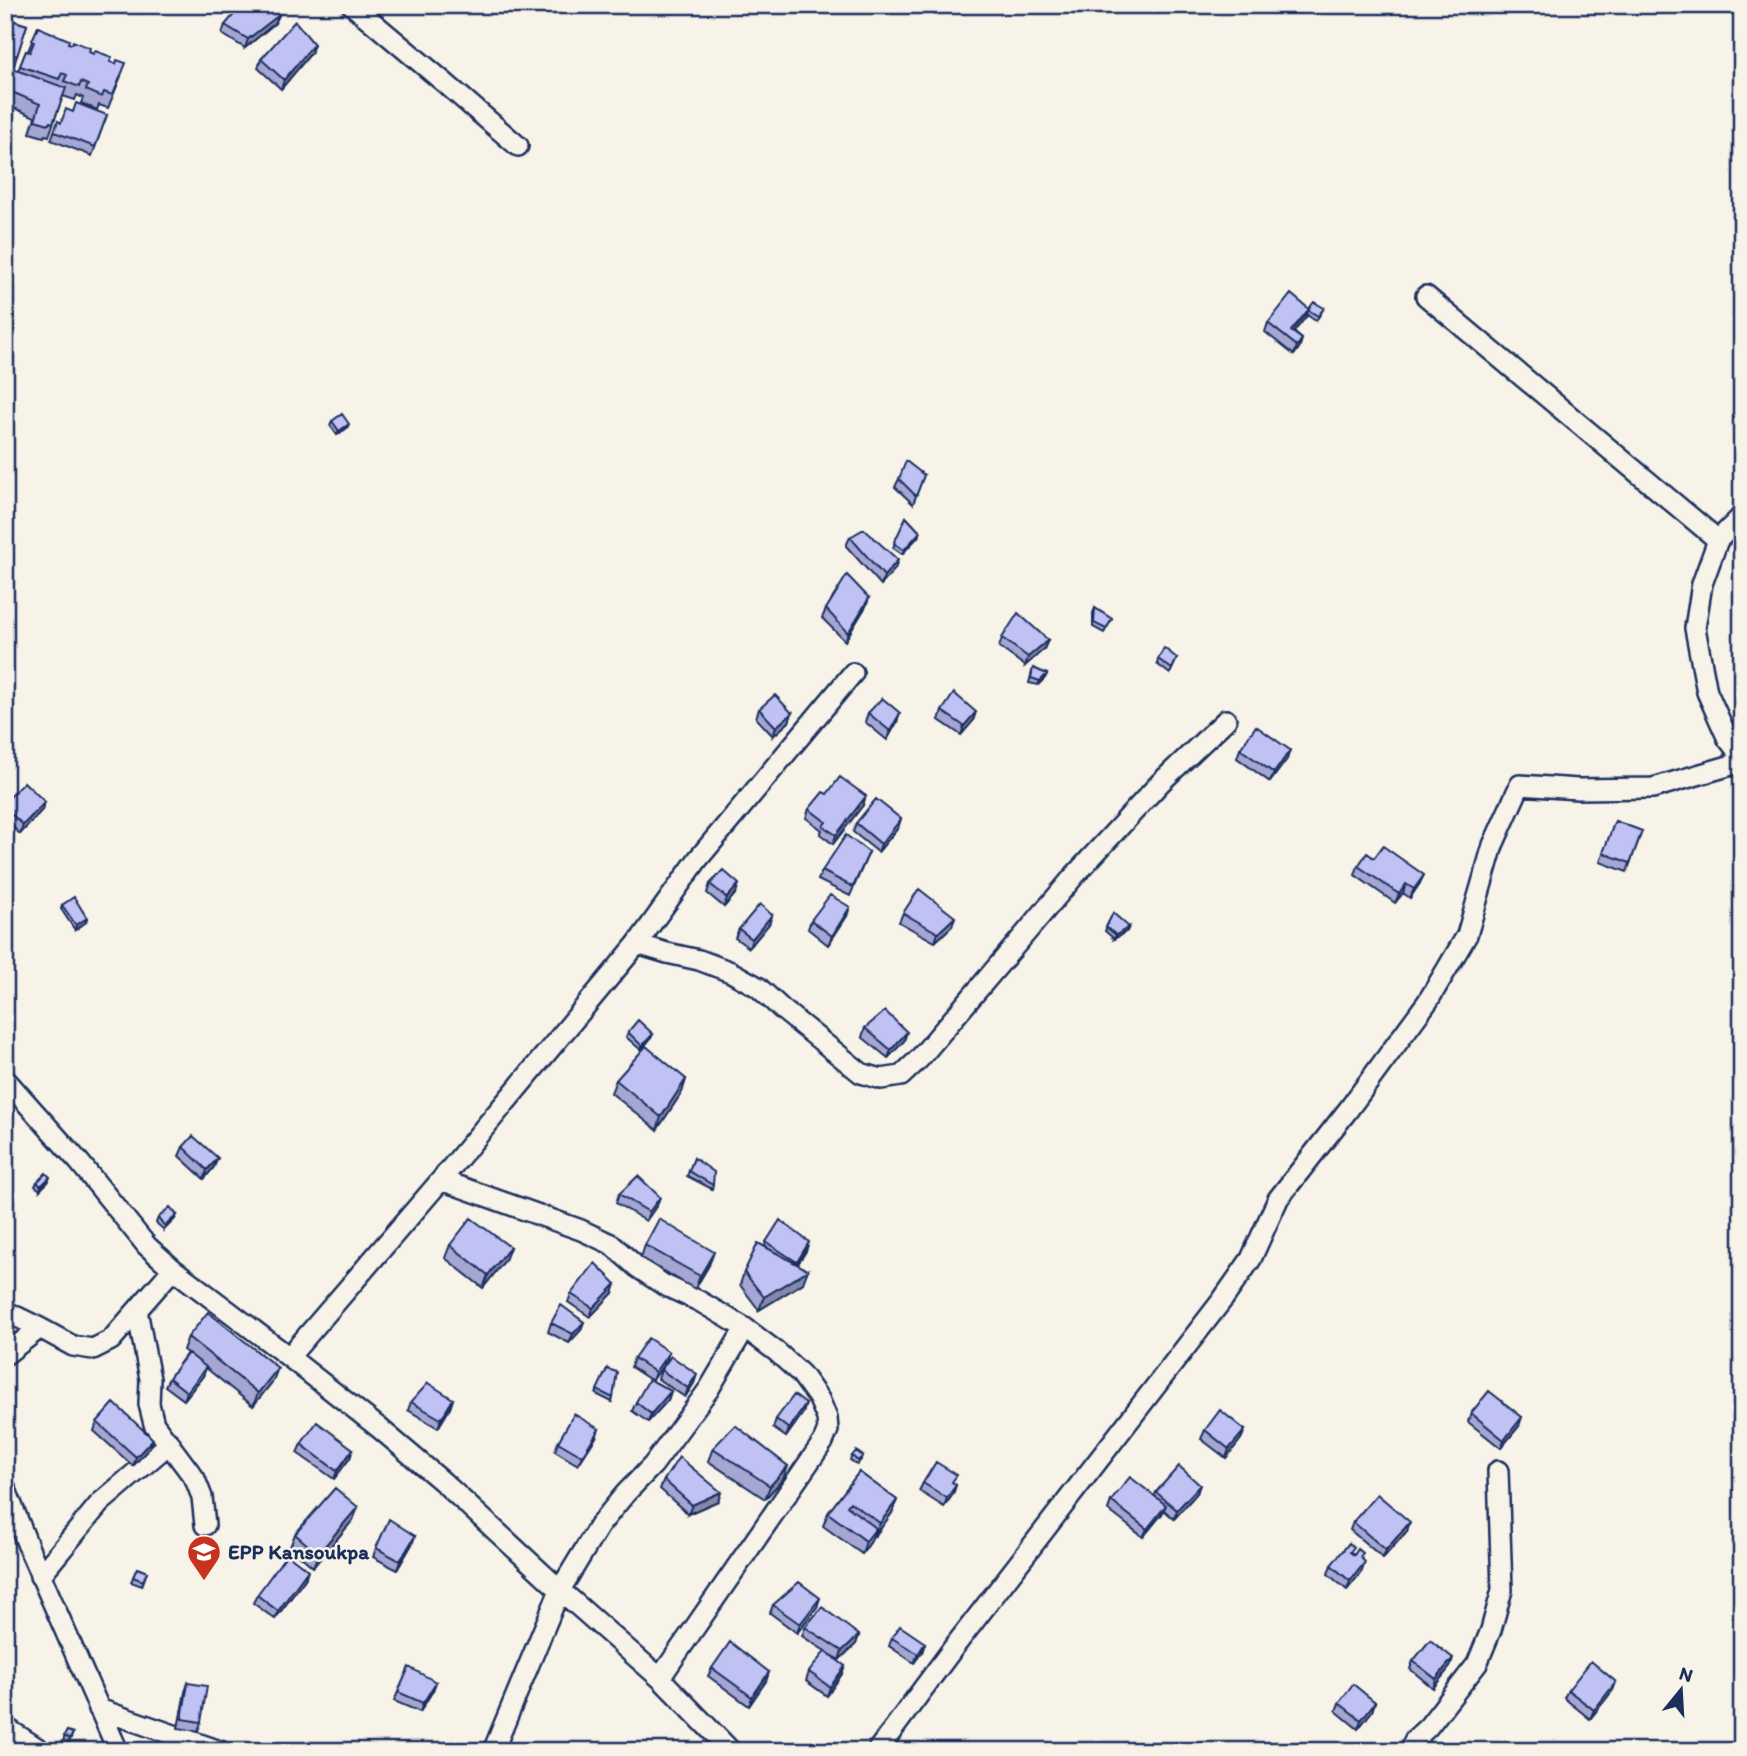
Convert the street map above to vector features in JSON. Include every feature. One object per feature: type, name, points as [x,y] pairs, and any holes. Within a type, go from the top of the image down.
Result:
[{"type":"street","points":[[352,5],[518,146]]},
{"type":"street","points":[[1426,296],[1718,540]]},
{"type":"street","points":[[1742,516],[1718,540],[1702,584],[1695,628],[1707,692],[1728,738],[1742,757]]},
{"type":"street","points":[[289,1357],[441,1180],[637,944],[698,859],[853,673]]},
{"type":"street","points":[[637,944],[699,960],[731,972],[758,987],[861,1073],[881,1079],[901,1076],[919,1059],[1075,875],[1160,783],[1226,720]]},
{"type":"street","points":[[877,1751],[1223,1299],[1251,1259],[1278,1199],[1348,1110],[1427,1001],[1467,935],[1493,845],[1520,785],[1578,789],[1653,788],[1742,762]]},
{"type":"street","points":[[5,1079],[80,1163],[147,1246],[443,1482],[660,1678],[731,1751]]},
{"type":"street","points":[[441,1180],[581,1230],[611,1244],[637,1267],[664,1285],[699,1301],[745,1328],[801,1374],[819,1399],[827,1418],[828,1430],[823,1442],[660,1678]]},
{"type":"street","points":[[5,1311],[72,1346],[93,1349],[111,1340],[173,1269]]},
{"type":"street","points":[[137,1310],[150,1379],[149,1404],[154,1424],[195,1479],[202,1497],[205,1525]]},
{"type":"street","points":[[5,1355],[40,1328]]},
{"type":"street","points":[[493,1751],[560,1590],[599,1526],[653,1465],[709,1390],[745,1328]]},
{"type":"street","points":[[40,1576],[100,1503],[170,1443]]},
{"type":"street","points":[[1409,1751],[1415,1739],[1428,1727],[1477,1664],[1491,1630],[1502,1590],[1498,1471]]},
{"type":"street","points":[[5,1487],[40,1576],[118,1751]]},
{"type":"street","points":[[99,1709],[220,1751]]},
{"type":"street","points":[[5,1727],[42,1751]]},
{"type":"building","points":[[242,5],[267,5],[279,15],[248,39],[225,25]]},
{"type":"building","points":[[5,18],[27,25],[17,56],[5,52]]},
{"type":"building","points":[[295,21],[314,44],[284,80],[261,59]]},
{"type":"building","points":[[38,27],[69,40],[68,43],[72,44],[73,41],[90,48],[89,52],[93,54],[95,51],[112,57],[110,62],[116,64],[117,60],[126,63],[113,95],[104,92],[102,97],[86,90],[88,85],[81,82],[79,87],[64,81],[67,75],[62,73],[59,79],[20,66],[26,51],[30,52]]},
{"type":"building","points":[[5,66],[66,88],[53,123],[35,120],[40,104],[5,89]]},
{"type":"building","points":[[76,103],[107,115],[95,147],[54,132],[66,109],[73,112]]},
{"type":"building","points":[[1291,294],[1309,309],[1291,331],[1302,339],[1297,346],[1268,323]]},
{"type":"building","points":[[1314,302],[1324,308],[1318,316],[1308,310]]},
{"type":"building","points":[[342,414],[349,424],[339,431],[332,421]]},
{"type":"building","points":[[906,461],[924,475],[916,496],[899,479]]},
{"type":"building","points":[[906,517],[920,532],[904,550],[894,543]]},
{"type":"building","points":[[864,529],[898,560],[884,576],[850,537]]},
{"type":"building","points":[[847,575],[869,598],[848,633],[826,609]]},
{"type":"building","points":[[1095,608],[1112,619],[1106,629],[1094,623]]},
{"type":"building","points":[[1018,613],[1048,640],[1028,657],[1002,638]]},
{"type":"building","points":[[1164,648],[1177,658],[1172,669],[1158,659]]},
{"type":"building","points":[[1033,668],[1047,674],[1040,681],[1031,678]]},
{"type":"building","points":[[954,693],[976,712],[964,726],[942,711]]},
{"type":"building","points":[[775,695],[792,713],[776,727],[759,709]]},
{"type":"building","points":[[882,698],[900,713],[890,731],[868,713]]},
{"type":"building","points":[[1256,726],[1290,750],[1274,773],[1240,749]]},
{"type":"building","points":[[840,777],[866,796],[836,835],[823,826],[826,822],[809,809],[823,792],[827,794]]},
{"type":"building","points":[[24,782],[45,802],[23,825],[5,808],[5,802]]},
{"type":"building","points":[[876,799],[901,819],[881,844],[856,823]]},
{"type":"building","points":[[1615,821],[1642,831],[1630,863],[1603,853]]},
{"type":"building","points":[[846,835],[869,852],[853,887],[822,871]]},
{"type":"building","points":[[1383,846],[1424,875],[1414,889],[1406,884],[1399,894],[1358,866],[1367,853],[1374,858]]},
{"type":"building","points":[[723,870],[739,884],[727,898],[710,884]]},
{"type":"building","points":[[919,889],[955,917],[938,933],[903,913]]},
{"type":"building","points":[[830,895],[850,907],[832,936],[811,920]]},
{"type":"building","points":[[74,897],[87,918],[76,925],[62,905]]},
{"type":"building","points":[[760,904],[772,915],[752,939],[739,929]]},
{"type":"building","points":[[1113,913],[1129,927],[1116,935],[1106,927]]},
{"type":"building","points":[[885,1011],[907,1032],[891,1050],[865,1028]]},
{"type":"building","points":[[638,1020],[653,1034],[642,1046],[628,1032]]},
{"type":"building","points":[[646,1046],[686,1079],[661,1117],[616,1080]]},
{"type":"building","points":[[193,1136],[218,1158],[207,1170],[183,1147]]},
{"type":"building","points":[[694,1158],[714,1172],[713,1185],[689,1171]]},
{"type":"building","points":[[46,1173],[50,1177],[41,1186],[37,1182]]},
{"type":"building","points":[[638,1176],[660,1197],[649,1212],[619,1194]]},
{"type":"building","points":[[170,1207],[177,1215],[165,1226],[158,1218]]},
{"type":"building","points":[[471,1218],[510,1247],[488,1275],[450,1245]]},
{"type":"building","points":[[659,1219],[714,1252],[700,1276],[645,1245]]},
{"type":"building","points":[[780,1220],[809,1242],[797,1262],[766,1242]]},
{"type":"building","points":[[758,1243],[808,1270],[764,1297],[744,1272]]},
{"type":"building","points":[[595,1263],[616,1284],[593,1308],[571,1294]]},
{"type":"building","points":[[561,1305],[584,1322],[573,1334],[551,1323]]},
{"type":"building","points":[[208,1312],[278,1368],[258,1393],[188,1337]]},
{"type":"building","points":[[648,1338],[669,1352],[655,1372],[634,1358]]},
{"type":"building","points":[[188,1353],[206,1367],[187,1392],[169,1378]]},
{"type":"building","points":[[671,1356],[697,1374],[688,1388],[661,1370]]},
{"type":"building","points":[[607,1369],[617,1372],[613,1398],[597,1390]]},
{"type":"building","points":[[649,1379],[671,1391],[651,1414],[636,1402]]},
{"type":"building","points":[[428,1383],[453,1399],[441,1419],[411,1402]]},
{"type":"building","points":[[1489,1391],[1522,1417],[1504,1440],[1471,1413]]},
{"type":"building","points":[[794,1395],[806,1404],[789,1429],[776,1419]]},
{"type":"building","points":[[114,1403],[153,1439],[136,1457],[97,1422]]},
{"type":"building","points":[[1220,1410],[1245,1430],[1229,1449],[1205,1430]]},
{"type":"building","points":[[574,1414],[599,1429],[582,1456],[558,1442]]},
{"type":"building","points":[[317,1422],[353,1449],[337,1471],[301,1444]]},
{"type":"building","points":[[735,1425],[788,1466],[770,1486],[713,1448]]},
{"type":"building","points":[[856,1451],[863,1456],[858,1461],[852,1456]]},
{"type":"building","points":[[679,1457],[721,1492],[692,1505],[664,1480]]},
{"type":"building","points":[[936,1462],[957,1475],[952,1482],[956,1485],[947,1498],[923,1483]]},
{"type":"building","points":[[1179,1466],[1200,1485],[1177,1510],[1156,1492]]},
{"type":"building","points":[[859,1472],[897,1500],[880,1523],[850,1502],[847,1506],[876,1528],[866,1541],[828,1513]]},
{"type":"building","points":[[1130,1477],[1166,1505],[1147,1529],[1111,1501]]},
{"type":"building","points":[[335,1488],[358,1507],[318,1554],[295,1534]]},
{"type":"building","points":[[1377,1494],[1410,1522],[1386,1550],[1353,1522]]},
{"type":"building","points":[[389,1519],[415,1536],[400,1561],[376,1548]]},
{"type":"building","points":[[1349,1543],[1354,1547],[1350,1552],[1354,1555],[1358,1549],[1363,1553],[1360,1557],[1365,1562],[1350,1581],[1331,1565]]},
{"type":"building","points":[[287,1554],[308,1570],[278,1611],[257,1595]]},
{"type":"building","points":[[137,1568],[147,1572],[143,1581],[133,1577]]},
{"type":"building","points":[[799,1582],[820,1598],[800,1624],[773,1605]]},
{"type":"building","points":[[822,1607],[859,1635],[842,1651],[805,1627]]},
{"type":"building","points":[[900,1626],[925,1643],[918,1654],[892,1638]]},
{"type":"building","points":[[1430,1640],[1453,1658],[1436,1679],[1413,1661]]},
{"type":"building","points":[[730,1642],[769,1672],[752,1697],[712,1668]]},
{"type":"building","points":[[825,1651],[845,1666],[830,1687],[809,1672]]},
{"type":"building","points":[[1591,1661],[1616,1682],[1594,1710],[1568,1690]]},
{"type":"building","points":[[409,1667],[436,1682],[423,1703],[398,1692]]},
{"type":"building","points":[[188,1683],[207,1686],[201,1722],[182,1719]]},
{"type":"building","points":[[1353,1684],[1375,1702],[1361,1720],[1339,1703]]},
{"type":"building","points":[[67,1731],[73,1733],[70,1739],[64,1736]]},
{"type":"place","name":"EPP Kansoukpa","points":[[204,1582]]}]
